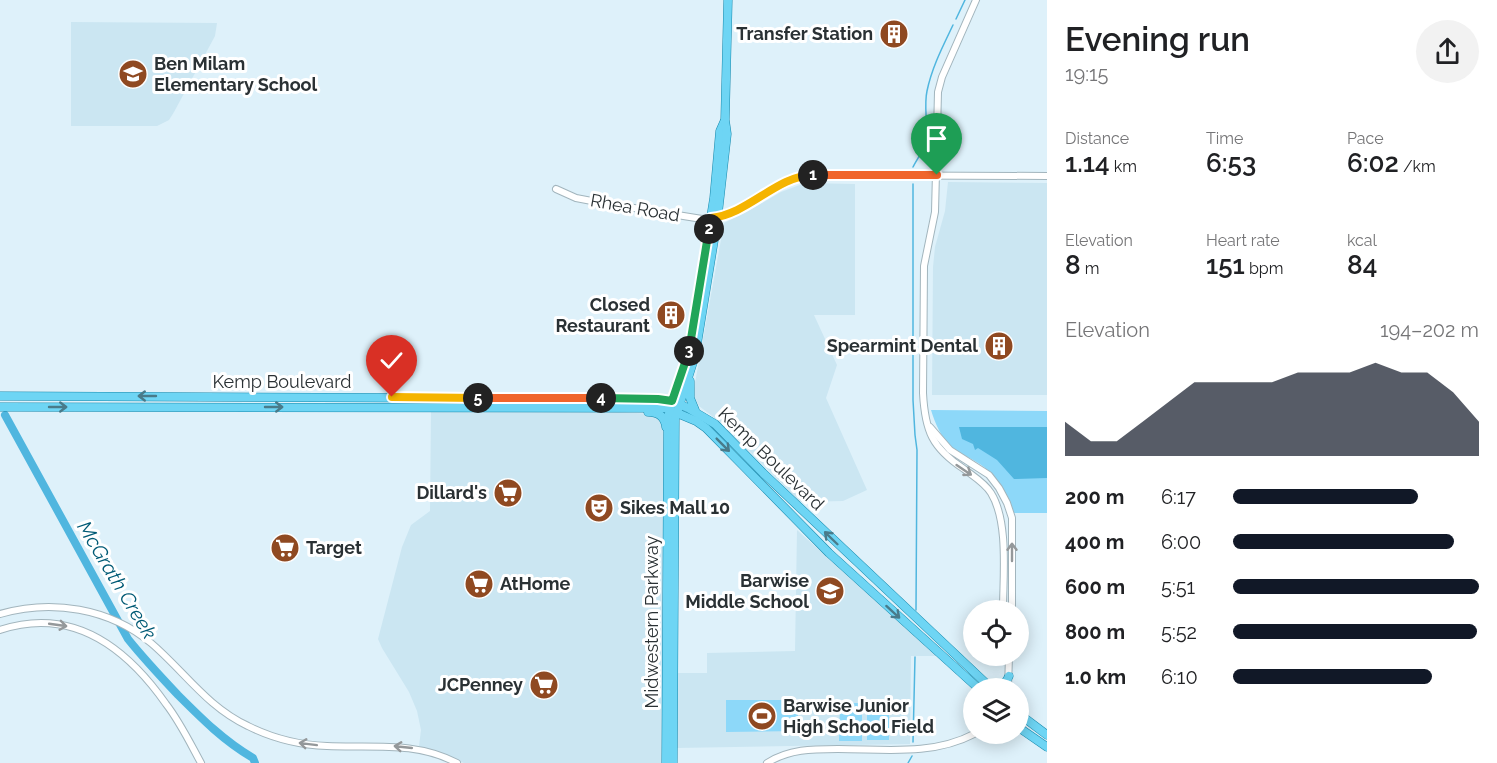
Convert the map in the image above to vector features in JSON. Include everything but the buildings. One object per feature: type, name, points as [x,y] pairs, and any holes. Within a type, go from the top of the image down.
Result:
[{"type":"main road","points":[[696,411],[690,398],[691,371],[727,134],[724,120],[728,0]]},
{"type":"main road","points":[[674,406],[700,307]]},
{"type":"main road","points":[[674,406],[691,371]]},
{"type":"main road","name":"Kemp Boulevard","points":[[0,396],[658,399],[696,420],[829,553],[977,678]]},
{"type":"main road","points":[[173,396],[173,407]]},
{"type":"main road","points":[[244,397],[244,407]]},
{"type":"main road","name":"Kemp Boulevard","points":[[0,407],[632,408],[674,406],[696,411],[716,424],[970,678]]},
{"type":"main road","name":"Midwestern Parkway","points":[[673,763],[670,722],[667,437],[674,406]]},
{"type":"main road","name":"Midwestern Parkway","points":[[670,590],[674,406]]},
{"type":"main road","points":[[632,408],[660,415],[665,420],[667,437]]},
{"type":"main road","points":[[850,572],[858,564]]},
{"type":"main road","points":[[1029,721],[1047,735]]},
{"type":"main road","name":"Midwestern Parkway","points":[[666,763],[670,722]]},
{"type":"main road","points":[[1029,735],[1047,747]]},
{"type":"street","points":[[976,0],[942,77],[938,92],[935,212],[924,266],[923,390],[928,426],[933,441],[951,461],[980,481],[991,493],[998,508],[1003,528],[1003,600]]},
{"type":"street","points":[[715,217],[744,207],[802,176],[1047,176]]},
{"type":"street","name":"Rhea Road","points":[[556,189],[576,198],[597,202],[688,217],[715,217]]},
{"type":"street","points":[[928,426],[950,450],[989,475],[1007,503],[1012,518],[1012,600]]},
{"type":"street","points":[[0,614],[23,609],[56,607],[90,612],[126,626],[152,644],[212,704],[238,722],[275,737],[309,744],[404,746],[420,749],[457,763]]},
{"type":"street","points":[[0,630],[17,625],[48,623],[75,628],[102,640],[131,662],[159,694],[201,763]]},
{"type":"street","points":[[1009,666],[1009,676]]},
{"type":"street","points":[[767,763],[783,754],[813,749],[926,749],[949,745],[963,739]]},
{"type":"shaded area","name":"Ben Milam Elementary School","points":[[71,22],[217,23],[215,36],[169,120],[157,126],[71,126]]},
{"type":"shaded area","points":[[948,182],[1047,183],[1047,395],[932,395],[933,267],[935,247],[945,211]]},
{"type":"shaded area","points":[[805,183],[855,184],[855,315],[814,315],[837,365],[826,398],[867,490],[843,501],[800,502],[721,423],[699,406],[693,394],[724,223],[781,192]]},
{"type":"shaded area","points":[[931,410],[1047,411],[1047,513],[1014,513],[994,477],[980,464],[948,443]]},
{"type":"shaded area","points":[[431,411],[618,412],[654,414],[660,418],[664,428],[665,538],[663,763],[464,763],[419,746],[421,730],[417,711],[409,692],[378,639],[402,547],[411,525],[430,511]]},
{"type":"shaded area","points":[[959,427],[1047,427],[1047,478],[1014,479],[997,460],[978,448],[975,450],[973,444],[962,439]]},
{"type":"shaded area","name":"Barwise Middle School","points":[[797,530],[937,656],[911,656],[910,744],[676,748],[677,673],[707,673],[707,653],[795,651]]},
{"type":"shaded area","name":"Barwise Junior High School Field","points":[[726,700],[798,700],[798,731],[726,732]]},
{"type":"shaded area","points":[[840,703],[862,703],[862,741],[839,741]]},
{"type":"shaded area","points":[[867,703],[889,703],[889,740],[867,740]]},
{"type":"waterway","points":[[956,19],[965,0]]},
{"type":"waterway","points":[[913,167],[926,140],[926,98],[929,82],[953,25]]},
{"type":"waterway","points":[[913,184],[913,400],[917,450],[916,610]]},
{"type":"waterway","name":"McGrath Creek","points":[[5,415],[128,639],[196,713],[223,737],[253,758],[255,763]]},
{"type":"waterway","points":[[913,742],[915,657]]},
{"type":"waterway","points":[[908,763],[912,756]]},
{"type":"place","name":"Transfer Station","points":[[894,34]]},
{"type":"place","name":"Ben Milam Elementary School","points":[[133,74]]},
{"type":"place","name":"Closed Restaurant","points":[[671,315]]},
{"type":"place","name":"Spearmint Dental","points":[[999,346]]},
{"type":"place","name":"Dillard's","points":[[508,493]]},
{"type":"place","name":"Sikes Mall 10","points":[[599,508]]},
{"type":"place","name":"Target","points":[[285,548]]},
{"type":"place","name":"AtHome","points":[[479,584]]},
{"type":"place","name":"Barwise Middle School","points":[[830,591]]},
{"type":"place","name":"JCPenney","points":[[544,685]]},
{"type":"place","name":"Barwise Junior High School Field","points":[[762,716]]},
{"type":"route","points":[[392,397],[672,401],[688,355],[711,218],[744,207],[792,179],[802,176],[937,175]]}]
